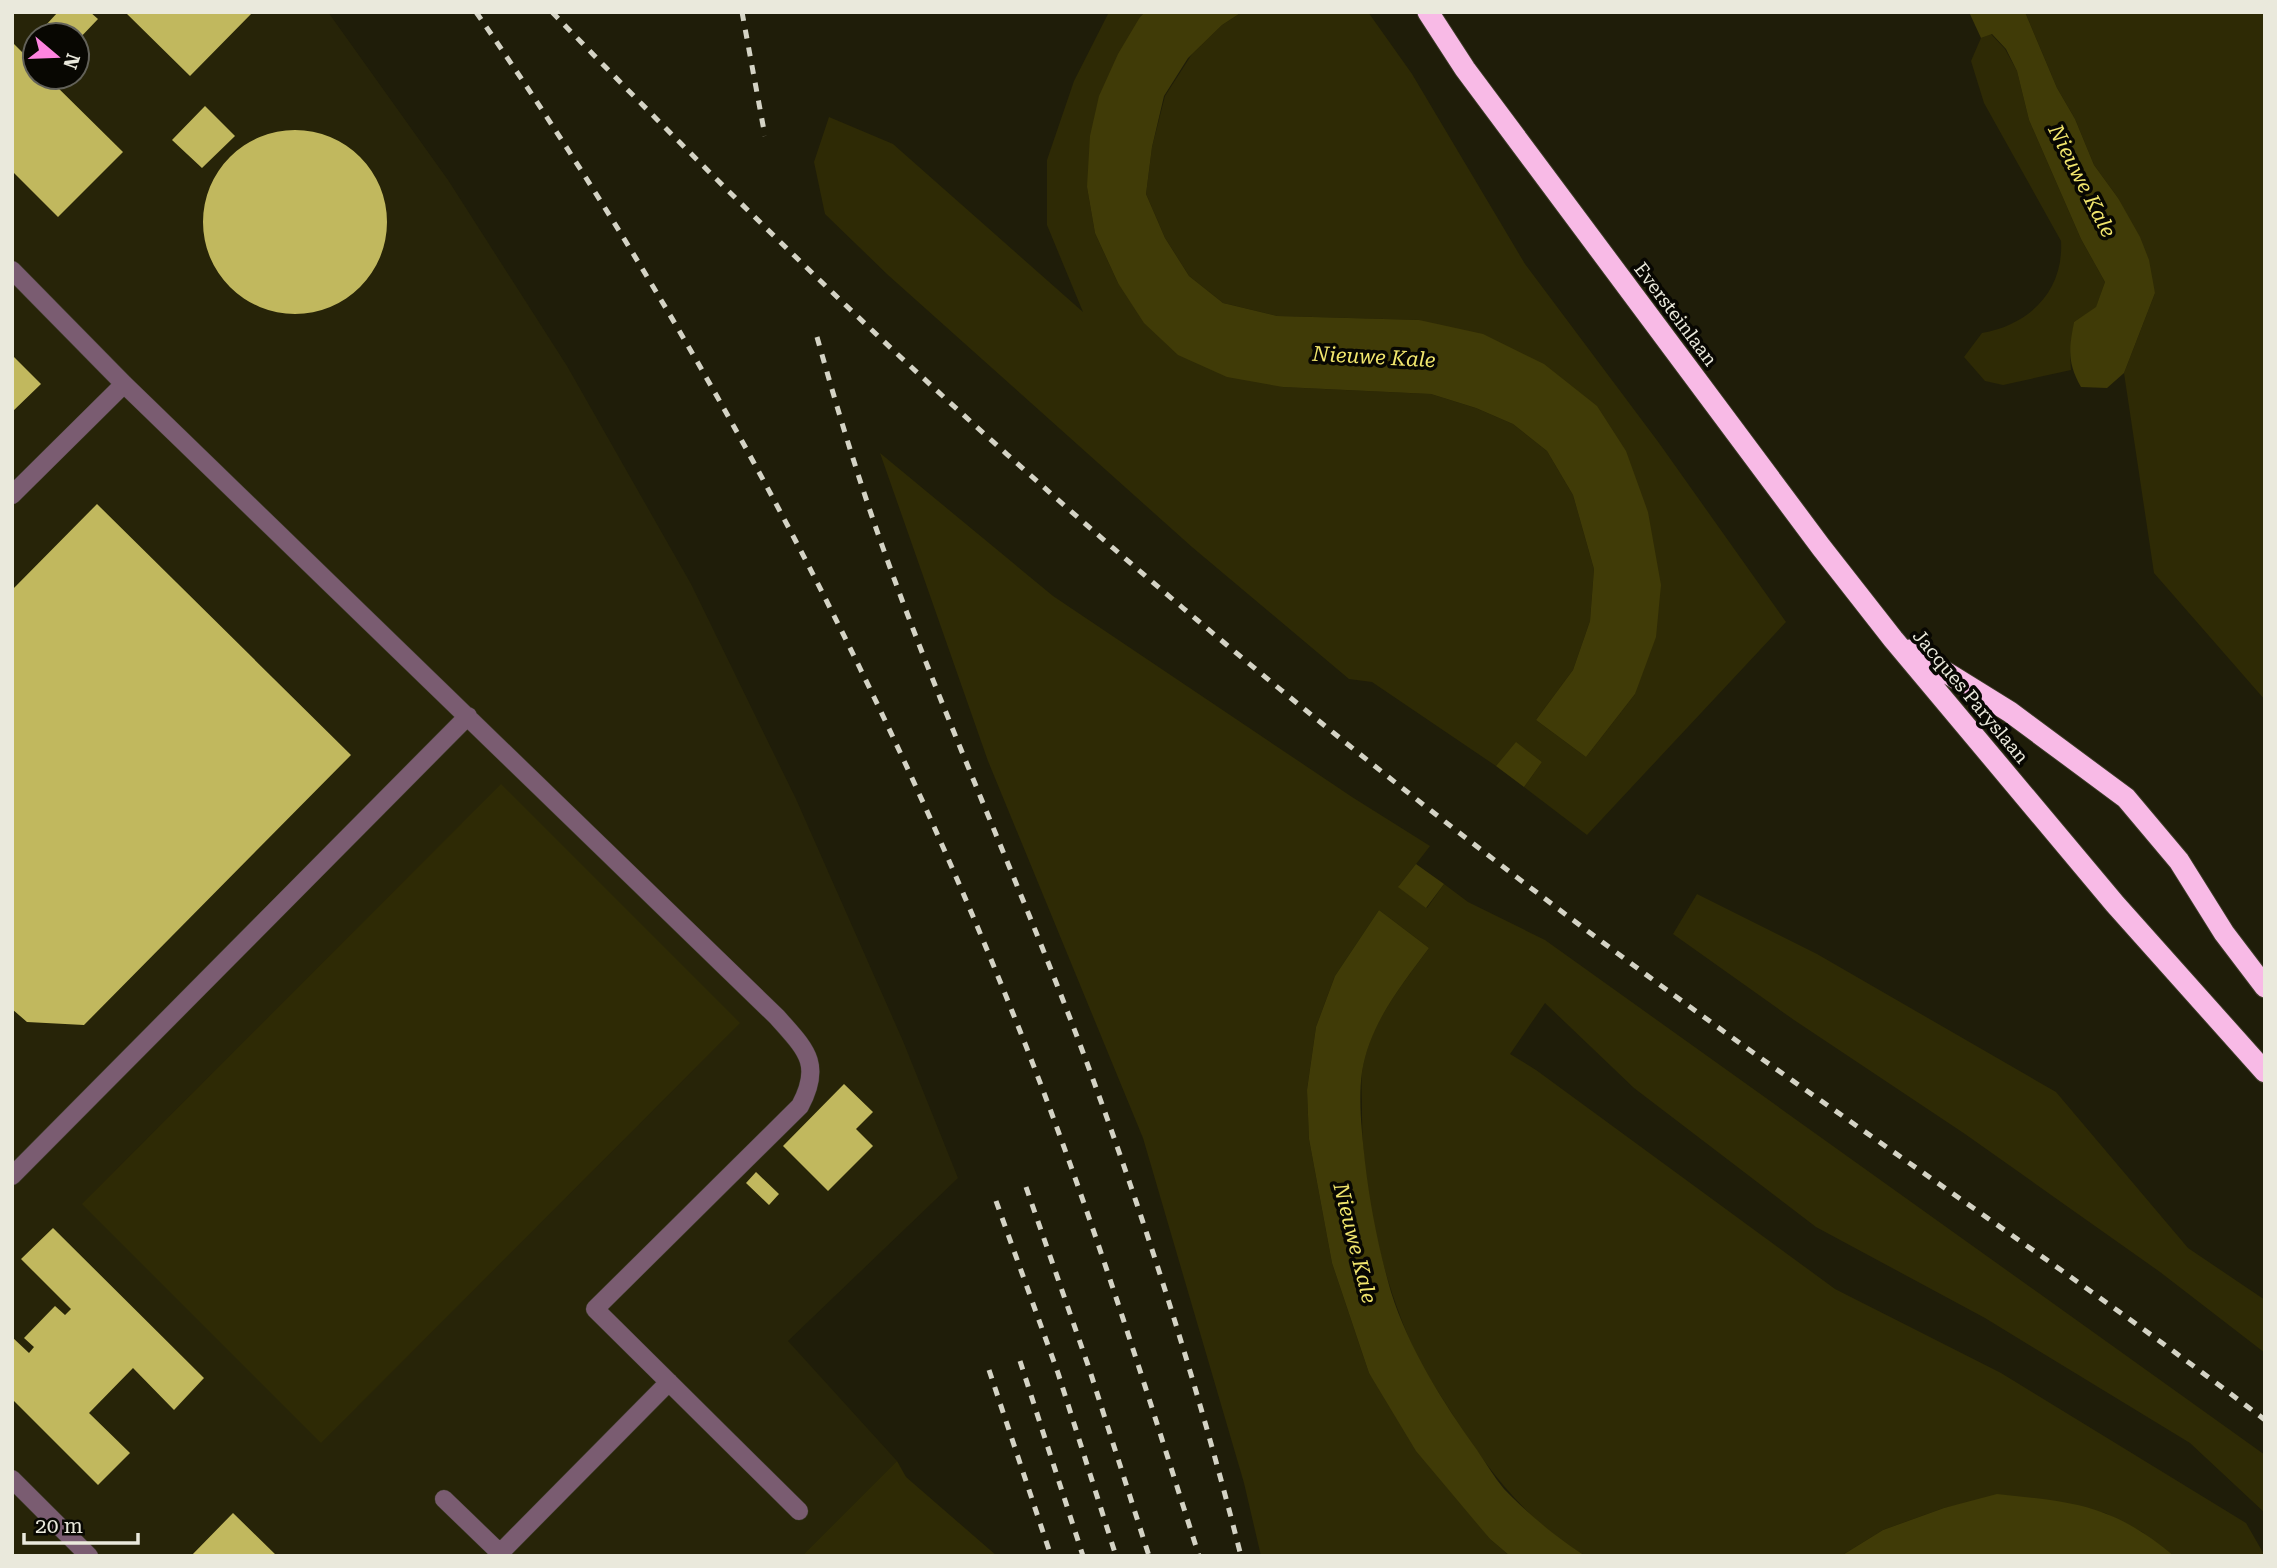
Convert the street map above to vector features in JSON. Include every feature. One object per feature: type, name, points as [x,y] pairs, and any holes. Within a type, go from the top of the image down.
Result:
[{"type":"highway","name":"Eversteinlaan","points":[[1428,12],[1474,80],[1821,547],[1893,639]]},
{"type":"highway","name":"Jacques Paryslaan","points":[[1893,639],[2010,712],[2126,797],[2179,861],[2224,933],[2265,987]]},
{"type":"highway","name":"Jacques Paryslaan","points":[[1893,639],[2115,904],[2265,1072]]},
{"type":"lane","points":[[12,270],[124,384],[777,1017],[802,1046],[811,1068],[810,1087],[800,1106],[595,1309],[799,1511]]},
{"type":"lane","points":[[12,495],[124,384]]},
{"type":"lane","points":[[12,1176],[468,716]]},
{"type":"lane","points":[[444,1499],[502,1554],[669,1382]]},
{"type":"lane","points":[[12,1479],[89,1556]]},
{"type":"shaded area","points":[[12,12],[328,12],[448,180],[567,366],[691,584],[796,799],[903,1041],[958,1178],[788,1341],[897,1461],[802,1556],[12,1556]]},
{"type":"shaded area","points":[[1109,12],[1145,12],[1140,17],[1087,187],[1095,233],[1118,283],[1283,387],[1431,394],[1476,408],[1513,424],[1547,451],[1573,495],[1594,569],[1590,621],[1573,670],[1536,720],[1586,757],[1635,694],[1648,512],[1419,320],[1277,316],[1223,303],[1189,276],[1165,238],[1146,194],[1152,147],[1165,96],[1192,54],[1222,25],[1242,12],[1368,12],[1412,74],[1525,264],[1659,443],[1786,622],[1587,835],[1524,787],[1542,762],[1516,743],[1496,766],[1372,682],[1349,679],[1192,547],[888,275],[825,214],[814,162],[829,117],[893,144],[1083,312],[1047,225],[1047,160],[1074,81]]},
{"type":"shaded area","points":[[2025,12],[2265,12],[2265,700],[2154,573],[2124,373],[2155,293],[2118,198],[2094,165]]},
{"type":"shaded area","points":[[1991,34],[2005,49],[2017,71],[2029,120],[2081,239],[2105,282],[2096,308],[2074,322],[2071,370],[2003,385],[1985,381],[1964,357],[1982,333],[2015,322],[2040,303],[2057,275],[2061,241],[1984,103],[1971,61],[1981,38]]},
{"type":"shaded area","points":[[880,453],[1053,596],[1352,797],[1430,846],[1399,886],[1427,908],[1444,884],[1468,902],[1545,940],[2265,1455],[2265,1513],[2190,1443],[1985,1318],[1816,1227],[1634,1088],[1545,1003],[1510,1054],[1536,1070],[1835,1289],[2001,1373],[2246,1523],[2265,1556],[2174,1556],[2142,1532],[2105,1513],[2004,1495],[1944,1508],[1883,1530],[1841,1556],[1586,1556],[1564,1542],[1507,1490],[1461,1427],[1419,1361],[1385,1270],[1365,1173],[1362,1072],[1371,1038],[1379,1022],[1397,991],[1429,948],[1379,910],[1335,976],[1316,1027],[1307,1090],[1309,1139],[1332,1263],[1369,1373],[1490,1539],[1510,1556],[1261,1556],[1244,1483],[1143,1138],[988,761]]},
{"type":"shaded area","points":[[501,784],[740,1023],[321,1443],[82,1204]]},
{"type":"shaded area","points":[[1697,894],[1817,954],[2056,1092],[2188,1248],[2265,1300],[2265,1353],[2160,1272],[1965,1134],[1794,1020],[1673,934]]},
{"type":"shaded area","points":[[897,1461],[906,1477],[997,1556],[802,1556]]},
{"type":"water","name":"Nieuwe Kale","points":[[1145,12],[1242,12],[1222,25],[1188,58],[1164,96],[1152,147],[1146,194],[1165,238],[1189,276],[1223,303],[1277,316],[1419,320],[1483,334],[1544,364],[1597,406],[1626,451],[1648,512],[1661,585],[1656,637],[1635,694],[1586,757],[1536,720],[1573,670],[1590,621],[1594,569],[1573,495],[1547,451],[1513,424],[1476,408],[1431,394],[1283,387],[1227,377],[1178,355],[1144,323],[1118,283],[1095,233],[1087,187],[1090,136],[1099,96],[1118,54]]},
{"type":"water","name":"Nieuwe Kale","points":[[1969,12],[2025,12],[2094,165],[2118,198],[2140,237],[2149,260],[2155,293],[2124,373],[2107,388],[2081,387],[2070,355],[2074,322],[2096,307],[2105,282],[2081,239],[2029,120],[2017,71],[2006,49],[1992,34],[1981,38]]},
{"type":"water","points":[[1516,742],[1542,762],[1524,787],[1496,766]]},
{"type":"water","points":[[1416,864],[1444,884],[1426,908],[1398,887]]},
{"type":"water","name":"Nieuwe Kale","points":[[1379,910],[1429,948],[1379,1021],[1362,1072],[1361,1117],[1367,1178],[1375,1228],[1391,1292],[1407,1334],[1428,1374],[1497,1480],[1532,1516],[1586,1556],[1510,1556],[1490,1539],[1416,1451],[1369,1373],[1332,1263],[1309,1139],[1307,1090],[1316,1027],[1335,976]]},
{"type":"water","points":[[1997,1494],[2065,1502],[2104,1513],[2141,1532],[2174,1556],[1841,1556],[1883,1530],[1944,1508]]},
{"type":"building","points":[[58,12],[90,12],[98,19],[91,26],[91,21],[50,21]]},
{"type":"building","points":[[125,12],[253,12],[190,76]]},
{"type":"building","points":[[12,42],[21,51],[21,91],[61,91],[123,152],[58,217],[12,171]]},
{"type":"building","points":[[205,106],[235,136],[202,168],[172,140]]},
{"type":"building","points":[[295,130],[330,137],[346,145],[360,157],[372,171],[380,187],[387,222],[380,257],[372,273],[360,287],[346,299],[330,307],[295,314],[260,307],[244,299],[230,287],[218,273],[210,257],[203,222],[210,187],[218,171],[230,157],[244,145],[260,137]]},
{"type":"building","points":[[12,355],[41,384],[12,412]]},
{"type":"building","points":[[97,504],[351,755],[84,1025],[27,1022],[12,1009],[12,590]]},
{"type":"building","points":[[844,1084],[873,1112],[856,1129],[873,1146],[828,1191],[783,1146]]},
{"type":"building","points":[[756,1172],[779,1194],[769,1205],[746,1183]]},
{"type":"building","points":[[53,1228],[204,1378],[174,1410],[133,1368],[89,1413],[130,1453],[98,1485],[12,1399],[12,1337],[29,1353],[34,1347],[24,1338],[55,1306],[65,1315],[71,1309],[21,1259]]},
{"type":"building","points":[[233,1513],[277,1556],[191,1556]]},
{"type":"railway","points":[[476,12],[631,250],[703,372],[772,496],[899,750],[957,880],[1038,1078],[1111,1282],[1199,1556]]},
{"type":"railway","points":[[552,12],[720,183],[893,350],[1114,549],[1265,677],[1419,801],[1620,956],[2103,1300],[2265,1420]]},
{"type":"railway","points":[[742,12],[765,136]]},
{"type":"railway","points":[[817,337],[883,548],[1084,1055],[1128,1179],[1189,1366],[1241,1556]]},
{"type":"railway","points":[[1026,1187],[1089,1368],[1149,1556]]},
{"type":"railway","points":[[996,1201],[1058,1373],[1116,1556]]},
{"type":"railway","points":[[1020,1361],[1083,1556]]},
{"type":"railway","points":[[989,1370],[1051,1556]]}]
